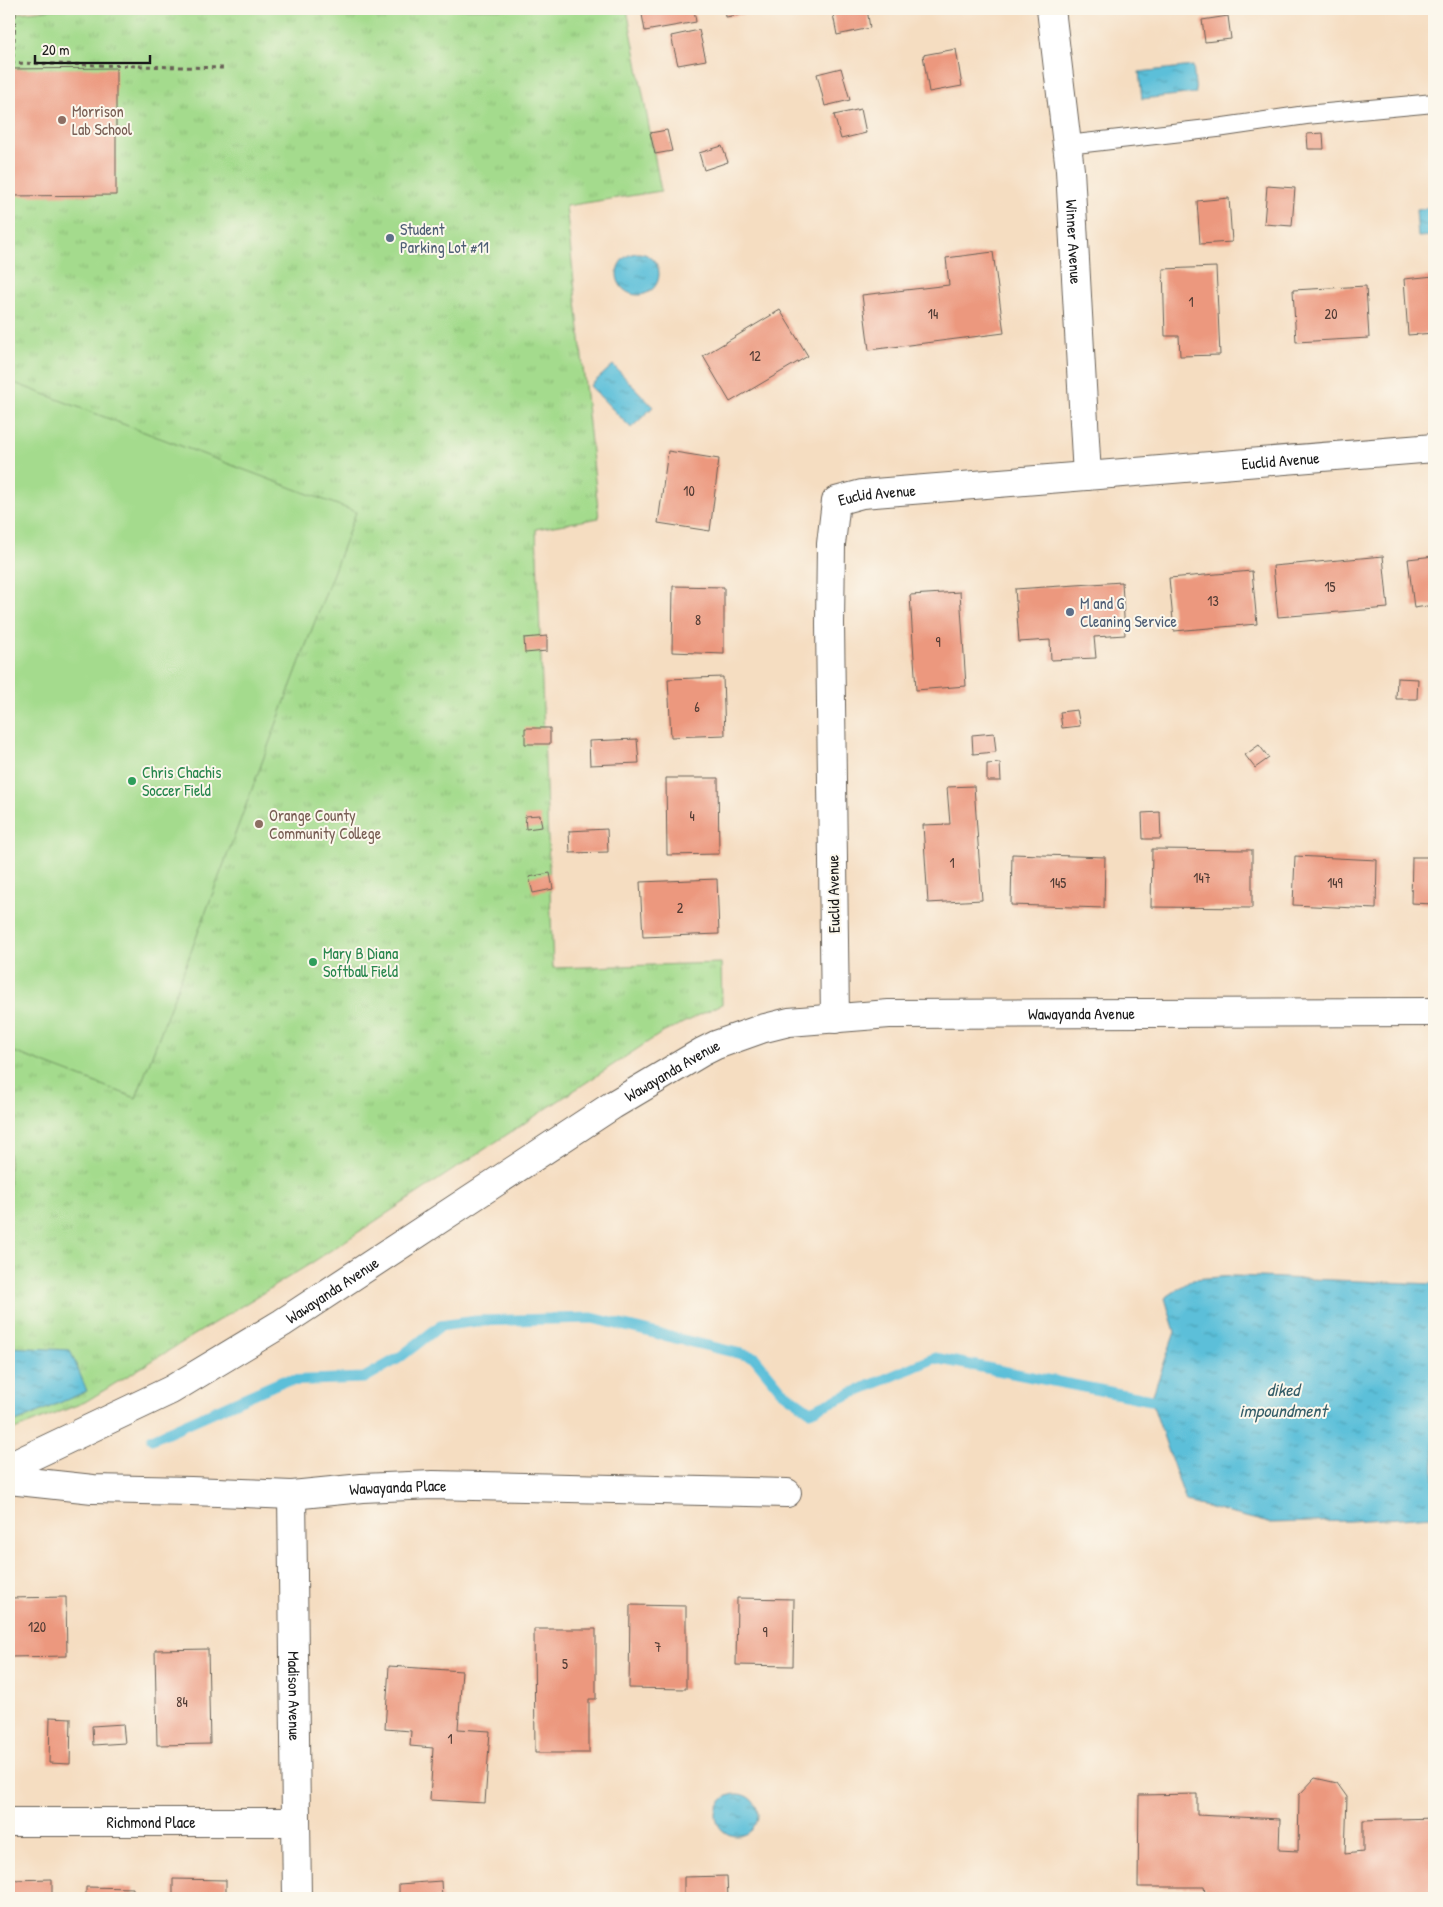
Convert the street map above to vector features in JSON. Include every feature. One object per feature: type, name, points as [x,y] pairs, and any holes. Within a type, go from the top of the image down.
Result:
[{"type":"street","name":"Winner Avenue","points":[[1051,9],[1070,170],[1087,476]]},
{"type":"street","name":"Euclid Avenue","points":[[835,1018],[830,624],[831,544],[836,500],[862,494],[1434,448]]},
{"type":"street","name":"Wawayanda Avenue","points":[[9,1467],[171,1390],[282,1323],[613,1105],[702,1052],[761,1029],[789,1022],[889,1014],[1434,1012]]},
{"type":"street","name":"Wawayanda Place","points":[[9,1480],[93,1489],[292,1495],[362,1488],[433,1485],[787,1493]]},
{"type":"street","name":"Madison Avenue","points":[[292,1495],[297,1898]]},
{"type":"street","name":"Richmond Place","points":[[9,1822],[295,1822]]},
{"type":"lane","points":[[1067,145],[1306,116],[1434,103]]},
{"type":"path","points":[[15,14],[13,63],[223,68]]},
{"type":"green space","name":"Orange County Community College","points":[[55,9],[627,9],[661,191],[566,206],[599,518],[536,529],[553,968],[721,963],[722,1004],[660,1034],[310,1264],[85,1402],[9,1432],[9,14]]},
{"type":"green space","name":"Chris Chachis Soccer Field","points":[[9,381],[356,512],[136,1098],[9,1050]]},
{"type":"water","points":[[1193,66],[1196,93],[1142,99],[1139,72]]},
{"type":"water","points":[[1434,208],[1434,236],[1418,237],[1416,209]]},
{"type":"water","points":[[638,253],[653,259],[659,274],[653,289],[638,295],[623,289],[617,274],[623,259]]},
{"type":"water","points":[[613,365],[653,407],[631,428],[590,386]]},
{"type":"water","name":"diked impoundment","points":[[1234,1276],[1434,1284],[1434,1516],[1269,1523],[1186,1502],[1151,1400],[1175,1332],[1165,1298],[1193,1279]]},
{"type":"water","points":[[9,1347],[70,1350],[87,1391],[9,1425]]},
{"type":"water","points":[[741,1794],[749,1797],[755,1803],[758,1815],[755,1827],[749,1833],[733,1836],[725,1833],[719,1827],[716,1811],[719,1803],[725,1797]]},
{"type":"building","points":[[641,9],[694,9],[696,22],[645,31]]},
{"type":"building","points":[[725,9],[768,9],[768,10],[726,17]]},
{"type":"building","points":[[832,9],[867,9],[870,28],[837,35]]},
{"type":"building","points":[[1228,16],[1231,39],[1205,42],[1202,20]]},
{"type":"building","points":[[699,30],[706,60],[678,65],[671,36]]},
{"type":"building","points":[[956,49],[962,86],[929,92],[923,55]]},
{"type":"building","name":"Morrison Lab School","points":[[116,68],[116,195],[9,196],[9,69]]},
{"type":"building","points":[[841,68],[850,100],[825,106],[817,74]]},
{"type":"building","points":[[861,109],[866,133],[841,139],[834,115]]},
{"type":"building","points":[[667,130],[672,151],[655,154],[650,133]]},
{"type":"building","points":[[1323,133],[1324,149],[1308,149],[1307,134]]},
{"type":"building","points":[[722,146],[728,162],[704,170],[699,153]]},
{"type":"building","points":[[1267,186],[1295,188],[1292,226],[1264,224]]},
{"type":"building","points":[[1229,198],[1232,242],[1200,244],[1197,201]]},
{"type":"building","points":[[993,252],[1004,333],[869,350],[862,295],[949,285],[946,258]]},
{"type":"building","points":[[1216,267],[1220,355],[1180,356],[1179,336],[1165,336],[1163,269]]},
{"type":"building","points":[[1434,276],[1434,333],[1408,335],[1404,279]]},
{"type":"building","points":[[1366,286],[1369,338],[1296,342],[1293,290]]},
{"type":"building","points":[[780,310],[808,356],[730,402],[703,356]]},
{"type":"building","points":[[668,451],[719,459],[710,531],[658,523]]},
{"type":"building","points":[[1383,556],[1388,608],[1278,617],[1273,566]]},
{"type":"building","points":[[1434,556],[1434,605],[1414,608],[1408,559]]},
{"type":"building","points":[[1252,571],[1257,624],[1174,631],[1169,578]]},
{"type":"building","name":"M and G Cleaning Service","points":[[1122,582],[1125,635],[1094,637],[1096,658],[1051,660],[1050,640],[1019,642],[1015,589]]},
{"type":"building","points":[[673,586],[724,587],[724,654],[672,652]]},
{"type":"building","points":[[960,592],[966,686],[916,690],[910,595]]},
{"type":"building","points":[[547,636],[547,651],[525,653],[524,638]]},
{"type":"building","points":[[723,677],[725,735],[671,737],[668,679]]},
{"type":"building","points":[[1397,678],[1418,679],[1417,699],[1396,699]]},
{"type":"building","points":[[1077,710],[1080,726],[1062,728],[1060,712]]},
{"type":"building","points":[[525,728],[550,728],[550,744],[525,744]]},
{"type":"building","points":[[994,733],[996,752],[973,754],[972,735]]},
{"type":"building","points":[[637,739],[639,763],[590,765],[589,741]]},
{"type":"building","points":[[1259,745],[1269,758],[1255,768],[1245,755]]},
{"type":"building","points":[[1000,763],[1001,781],[987,781],[987,764]]},
{"type":"building","points":[[666,778],[718,778],[719,854],[667,855]]},
{"type":"building","points":[[974,786],[982,900],[928,903],[923,825],[950,824],[947,787]]},
{"type":"building","points":[[1160,812],[1161,839],[1143,839],[1142,813]]},
{"type":"building","points":[[540,815],[542,827],[526,829],[525,816]]},
{"type":"building","points":[[607,829],[608,852],[570,853],[569,831]]},
{"type":"building","points":[[1152,849],[1252,850],[1252,908],[1151,907]]},
{"type":"building","points":[[1012,854],[1105,857],[1104,908],[1011,905]]},
{"type":"building","points":[[1295,856],[1377,860],[1376,909],[1293,905]]},
{"type":"building","points":[[1412,857],[1434,857],[1434,904],[1411,903]]},
{"type":"building","points":[[550,873],[553,889],[533,893],[529,877]]},
{"type":"building","points":[[717,879],[719,934],[643,937],[640,882]]},
{"type":"building","points":[[66,1597],[67,1656],[9,1657],[9,1598]]},
{"type":"building","points":[[737,1598],[794,1599],[793,1666],[736,1665]]},
{"type":"building","points":[[630,1605],[686,1606],[686,1689],[629,1688]]},
{"type":"building","points":[[534,1629],[596,1629],[596,1699],[589,1699],[589,1753],[535,1753]]},
{"type":"building","points":[[208,1649],[210,1744],[157,1745],[155,1650]]},
{"type":"building","points":[[389,1666],[462,1671],[458,1729],[490,1731],[485,1803],[430,1800],[433,1748],[410,1746],[411,1731],[385,1729]]},
{"type":"building","points":[[50,1717],[71,1718],[70,1764],[49,1763]]},
{"type":"building","points":[[123,1724],[125,1743],[93,1745],[92,1726]]},
{"type":"building","points":[[1315,1778],[1337,1783],[1347,1797],[1345,1854],[1363,1852],[1363,1820],[1434,1818],[1434,1898],[1206,1898],[1204,1887],[1138,1887],[1139,1795],[1197,1794],[1197,1815],[1280,1819],[1279,1850],[1298,1851],[1299,1795]]},
{"type":"building","points":[[727,1876],[728,1898],[684,1898],[684,1877]]},
{"type":"building","points":[[52,1879],[52,1898],[10,1898],[10,1880]]},
{"type":"building","points":[[173,1879],[226,1880],[226,1898],[173,1898]]},
{"type":"building","points":[[441,1881],[442,1898],[387,1898],[387,1896],[399,1895],[399,1884]]},
{"type":"building","points":[[86,1887],[133,1888],[133,1898],[86,1898]]},
{"type":"waterway","points":[[152,1439],[283,1381],[364,1378],[399,1358],[440,1326],[476,1321],[592,1318],[754,1357],[781,1390],[810,1411],[935,1358],[1151,1400]]},
{"type":"place","name":"Morrison Lab School","points":[[62,120]]},
{"type":"place","name":"Student Parking Lot #11","points":[[390,238]]},
{"type":"place","name":"M and G Cleaning Service","points":[[1070,612]]},
{"type":"place","name":"Chris Chachis Soccer Field","points":[[132,781]]},
{"type":"place","name":"Orange County Community College","points":[[259,824]]},
{"type":"place","name":"Mary B Diana Softball Field","points":[[313,962]]}]
